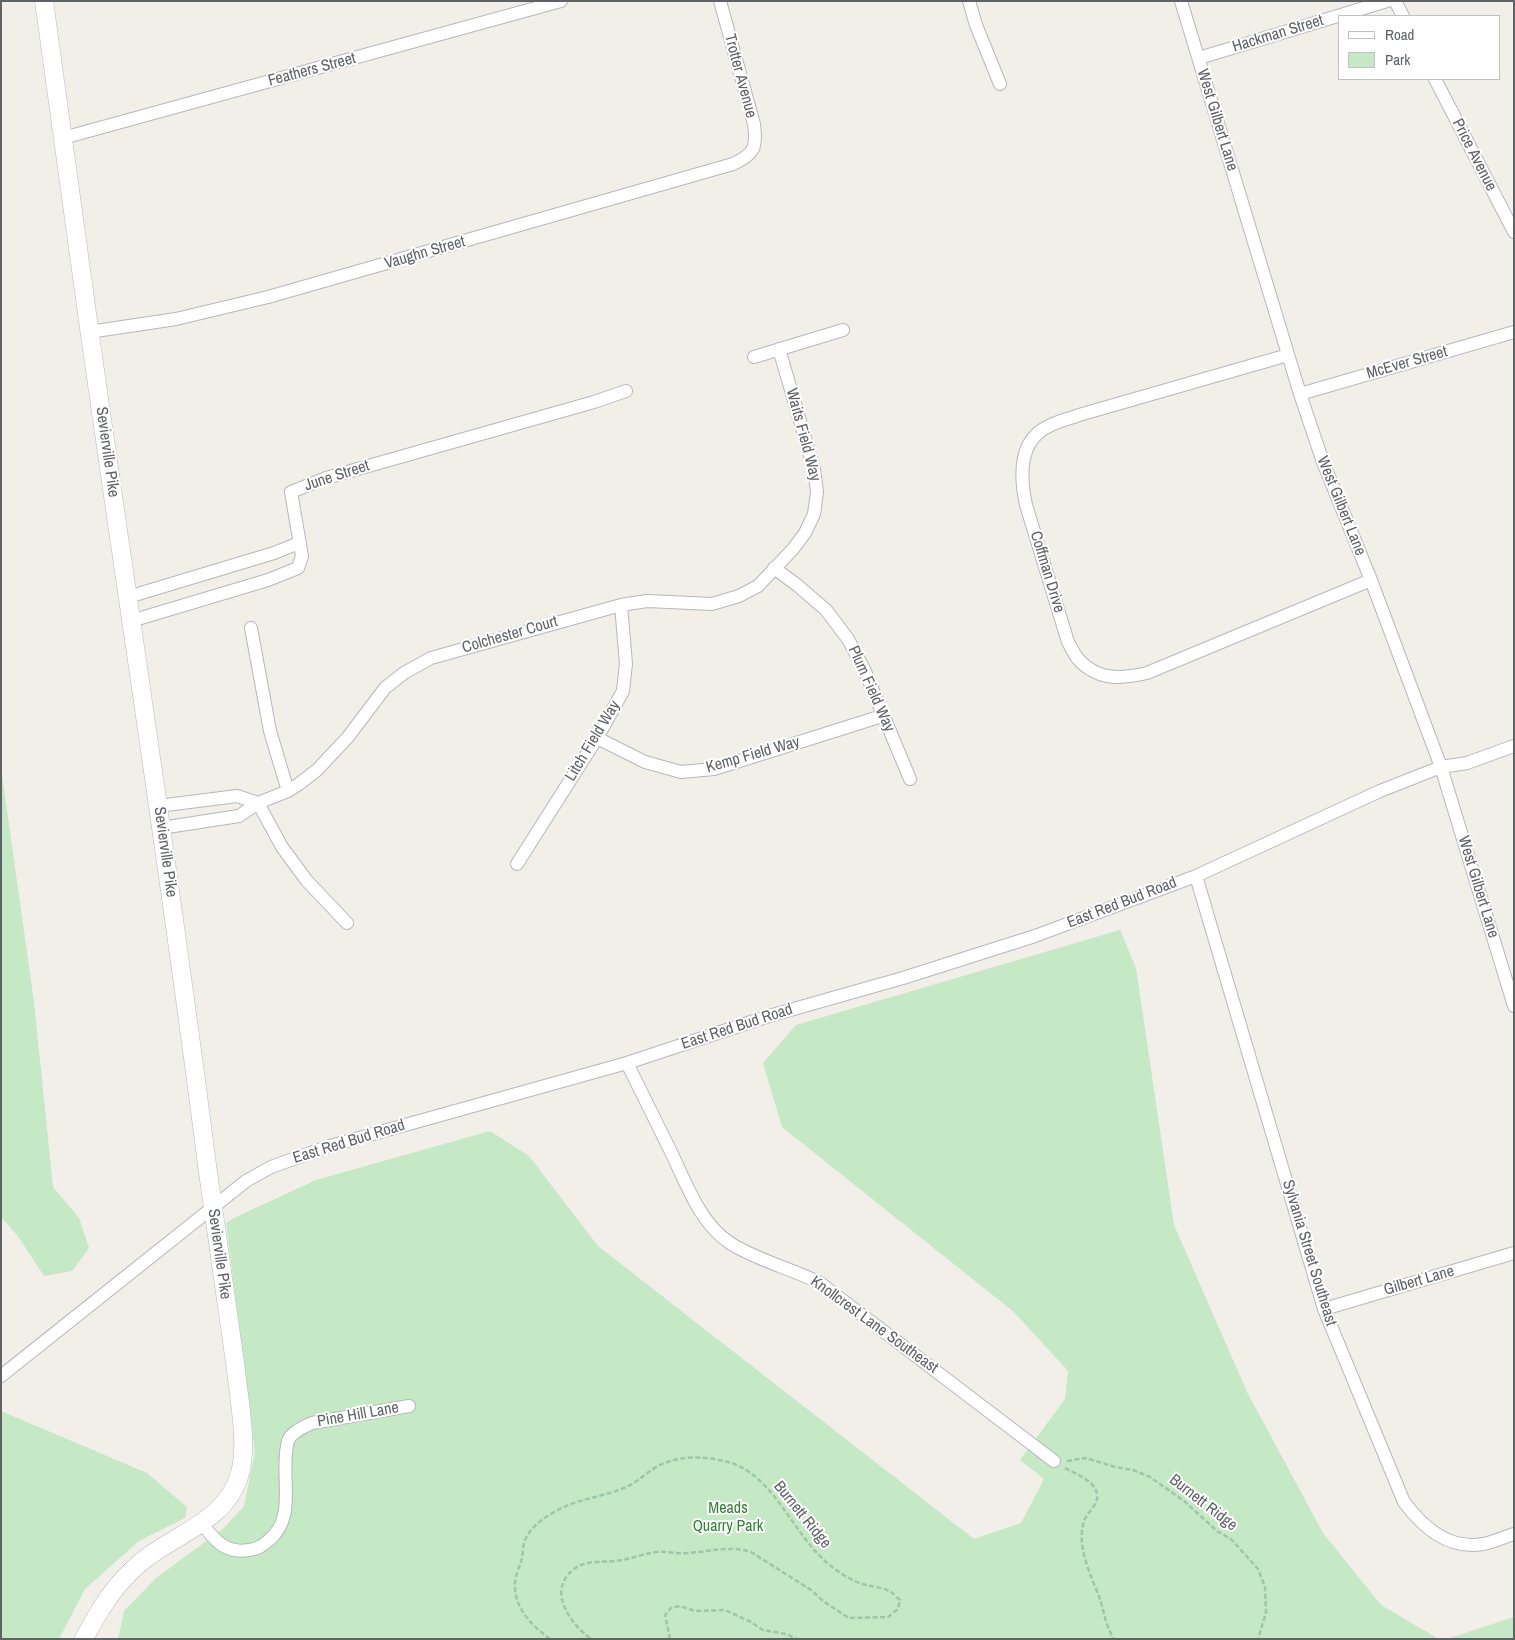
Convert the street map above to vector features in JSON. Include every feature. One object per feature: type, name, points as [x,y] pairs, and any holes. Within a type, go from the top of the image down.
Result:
[{"type":"street","name":"Sevierville Pike","points":[[44,1],[231,1335],[240,1402],[243,1450],[242,1466],[227,1500],[202,1524],[144,1559],[130,1572],[100,1609],[84,1639]]},
{"type":"street","name":"Feathers Street","points":[[63,138],[561,1]]},
{"type":"street","name":"Trotter Avenue","points":[[720,1],[754,124],[756,140],[753,151]]},
{"type":"street","points":[[969,1],[976,25],[1000,84]]},
{"type":"street","name":"West Gilbert Lane","points":[[1182,1],[1300,394],[1323,462],[1371,580],[1441,767],[1514,1006]]},
{"type":"street","name":"Hackman Street","points":[[1341,15],[1387,1]]},
{"type":"street","points":[[1395,1],[1402,15]]},
{"type":"street","name":"Hackman Street","points":[[1198,58],[1338,16]]},
{"type":"street","name":"Price Avenue","points":[[1436,80],[1514,232]]},
{"type":"street","name":"Vaughn Street","points":[[89,332],[176,319],[268,297],[733,164],[745,158],[753,151]]},
{"type":"street","points":[[754,356],[843,330]]},
{"type":"street","name":"McEver Street","points":[[1300,394],[1514,332]]},
{"type":"street","name":"Waits Field Way","points":[[774,568],[805,533],[814,514],[817,492],[814,469],[779,349]]},
{"type":"street","name":"Coffman Drive","points":[[1288,355],[1078,415],[1047,426],[1033,438],[1022,466],[1022,485],[1026,505],[1068,642],[1078,659],[1093,671],[1109,677],[1126,678],[1147,673],[1371,580]]},
{"type":"street","name":"June Street","points":[[131,622],[268,580],[298,568],[302,556],[291,492],[326,478],[594,402],[626,391]]},
{"type":"street","points":[[128,597],[274,553],[299,543]]},
{"type":"street","name":"Colchester Court","points":[[161,828],[239,816],[258,803],[288,790],[317,770],[348,736],[385,688],[404,673],[431,658],[621,605],[647,601],[712,604],[739,596],[758,586],[774,568]]},
{"type":"street","name":"Plum Field Way","points":[[774,568],[797,584],[826,610],[848,639],[864,669],[882,716],[910,779]]},
{"type":"street","name":"Litch Field Way","points":[[517,864],[597,738],[622,691],[626,664],[621,605]]},
{"type":"street","points":[[251,628],[270,731],[288,790]]},
{"type":"street","name":"Kemp Field Way","points":[[597,738],[645,762],[681,772],[714,769],[882,716]]},
{"type":"street","name":"East Red Bud Road","points":[[1,1376],[246,1181],[271,1167],[340,1144],[627,1063],[768,1016],[903,978],[1035,936],[1196,876],[1380,791],[1441,767],[1467,762],[1514,746]]},
{"type":"street","points":[[158,806],[237,796],[258,803],[282,847],[307,881],[347,923]]},
{"type":"street","name":"Sylvania Street Southeast","points":[[1196,876],[1324,1308],[1404,1502],[1428,1529],[1442,1538],[1461,1543],[1482,1544],[1514,1534]]},
{"type":"street","name":"Knollcrest Lane Southeast","points":[[627,1063],[694,1201],[711,1227],[728,1242],[748,1254],[800,1272],[820,1282],[1054,1462]]},
{"type":"street","name":"Gilbert Lane","points":[[1324,1308],[1514,1253]]},
{"type":"street","name":"Pine Hill Lane","points":[[202,1524],[220,1545],[239,1552],[258,1549],[277,1534],[286,1510],[285,1474],[288,1439],[299,1429],[312,1423],[409,1406]]},
{"type":"path","name":"Burnett Ridge","points":[[550,1639],[534,1626],[527,1617],[516,1593],[515,1582],[529,1532],[544,1518],[574,1502],[627,1487],[657,1467],[679,1458],[705,1458],[729,1462],[748,1472],[772,1492],[808,1543],[836,1571],[855,1581],[891,1592],[900,1600],[898,1609],[888,1617],[849,1618],[823,1601],[811,1590],[751,1552],[727,1548],[685,1554],[669,1551],[656,1552],[615,1561],[586,1563],[575,1568],[566,1577],[561,1594],[563,1603],[570,1618],[591,1639]]},
{"type":"path","name":"Burnett Ridge","points":[[1054,1462],[1076,1461],[1086,1458],[1133,1470],[1150,1477],[1184,1501],[1217,1531],[1231,1539],[1258,1569],[1265,1587],[1266,1613],[1258,1639]]},
{"type":"path","points":[[1054,1462],[1088,1482],[1097,1493],[1097,1501],[1087,1513],[1083,1522],[1085,1561],[1099,1597],[1110,1634],[1114,1639]]},
{"type":"path","points":[[670,1639],[665,1615],[671,1608],[680,1606],[695,1611],[725,1610],[763,1630],[786,1634],[797,1639]]},
{"type":"green space","points":[[1,768],[34,1002],[53,1187],[79,1218],[89,1248],[72,1271],[44,1276],[17,1235],[1,1217]]},
{"type":"green space","name":"Meads Quarry Park","points":[[1120,930],[1136,968],[1174,1225],[1247,1392],[1323,1533],[1381,1605],[1439,1639],[118,1639],[124,1611],[156,1578],[224,1528],[244,1506],[255,1452],[226,1223],[316,1180],[490,1131],[529,1156],[598,1246],[974,1539],[1021,1523],[1044,1479],[1020,1460],[1065,1399],[1068,1371],[1014,1312],[782,1127],[763,1063],[796,1025]]},
{"type":"green space","points":[[1,1411],[147,1473],[187,1507],[185,1518],[139,1541],[85,1589],[59,1639],[1,1639]]},
{"type":"green space","points":[[1514,1617],[1514,1639],[1447,1639]]}]
